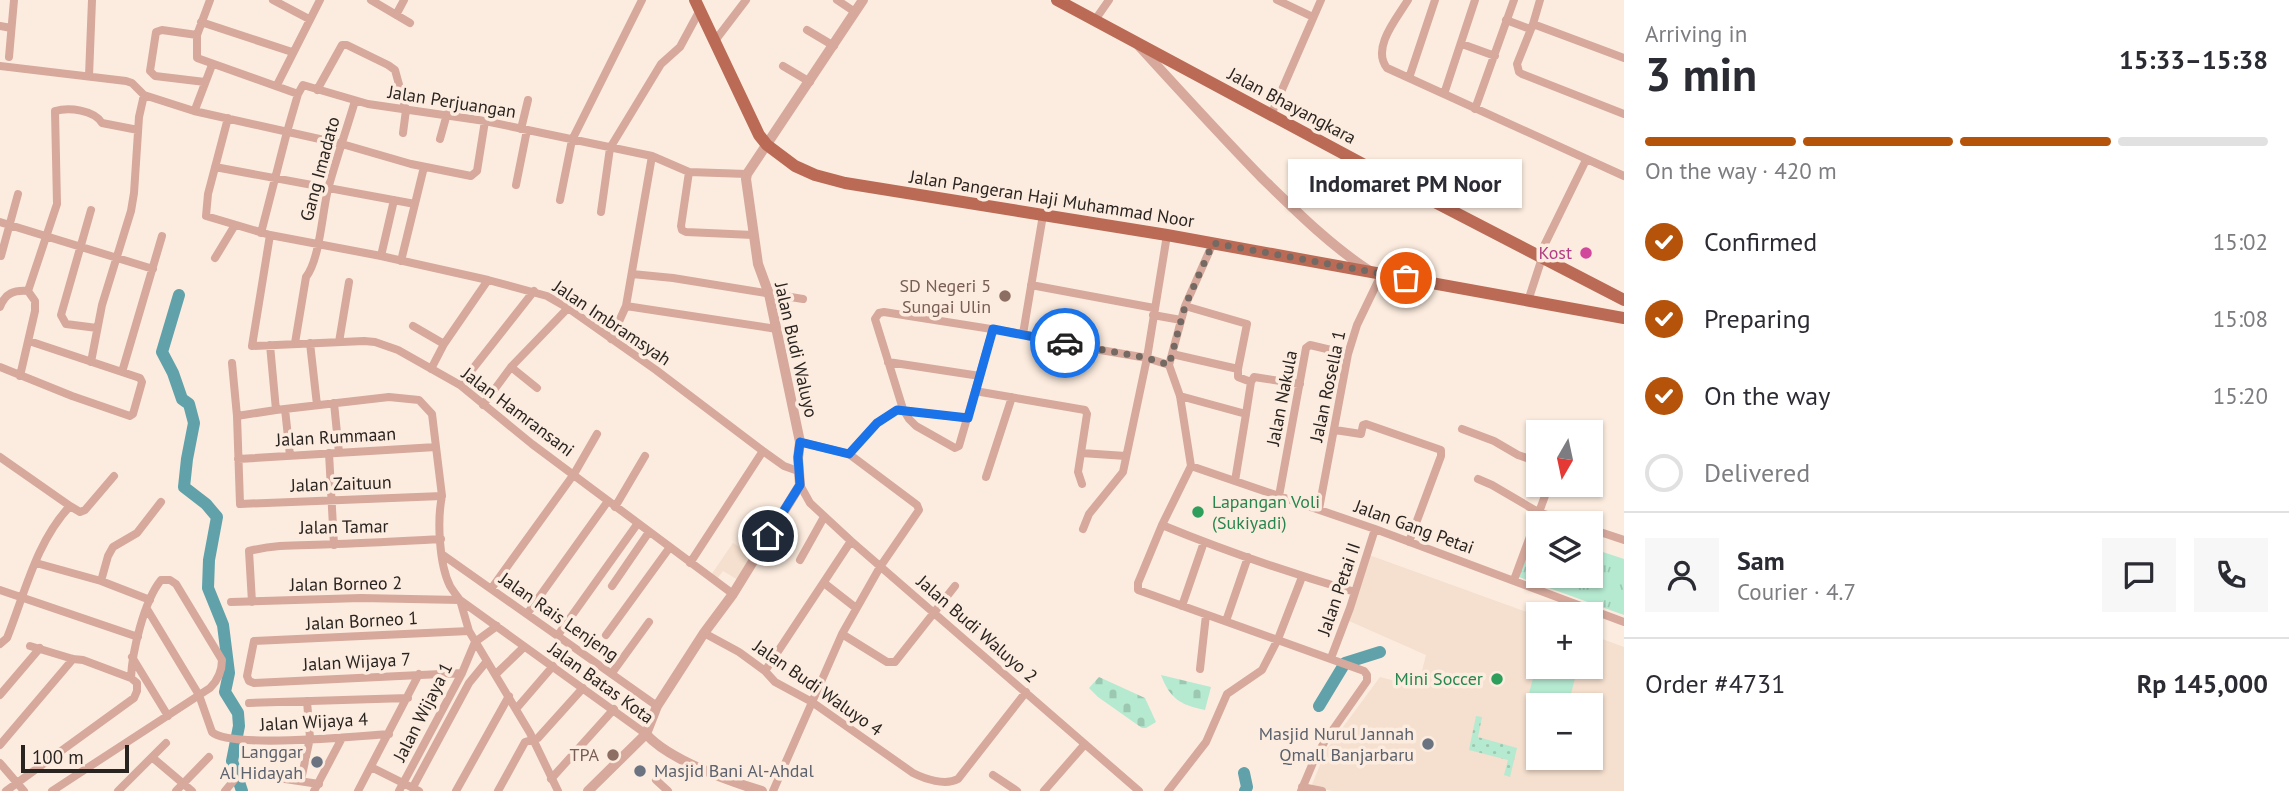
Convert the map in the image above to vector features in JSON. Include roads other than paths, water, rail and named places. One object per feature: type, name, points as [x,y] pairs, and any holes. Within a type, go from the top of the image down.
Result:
[{"type":"main road","name":"Jalan Bhayangkara","points":[[1057,0],[1624,299]]},
{"type":"main road","name":"Jalan Pangeran Haji Muhammad Noor","points":[[697,5],[759,135],[767,145],[795,166],[825,178],[1213,243],[1624,318]]},
{"type":"street","points":[[9,57],[14,0]]},
{"type":"street","points":[[89,76],[92,0]]},
{"type":"street","points":[[210,0],[197,36],[197,58],[298,94],[274,179],[263,233]]},
{"type":"street","points":[[273,0],[309,19]]},
{"type":"street","points":[[277,85],[320,0]]},
{"type":"street","points":[[371,0],[410,23]]},
{"type":"street","points":[[396,15],[404,0]]},
{"type":"street","points":[[560,200],[572,140],[642,0]]},
{"type":"street","points":[[714,42],[746,0]]},
{"type":"street","points":[[837,0],[855,12]]},
{"type":"street","points":[[747,174],[863,0]]},
{"type":"street","points":[[1095,20],[1109,0]]},
{"type":"street","points":[[1276,0],[1313,17]]},
{"type":"street","points":[[1271,115],[1321,0]]},
{"type":"street","points":[[1409,78],[1434,0]]},
{"type":"street","points":[[1444,94],[1475,0]]},
{"type":"street","points":[[1475,109],[1514,0]]},
{"type":"street","points":[[1540,0],[1517,64],[1518,72],[1624,114]]},
{"type":"street","points":[[1406,1],[1382,46],[1381,57],[1387,68],[1624,176]]},
{"type":"street","points":[[601,212],[610,148],[661,64],[680,47],[697,5]]},
{"type":"street","points":[[1506,20],[1532,26],[1624,58]]},
{"type":"street","points":[[201,22],[292,52]]},
{"type":"street","points":[[0,26],[11,28]]},
{"type":"street","points":[[197,36],[162,30],[156,32],[150,71],[155,76],[205,82]]},
{"type":"street","points":[[807,30],[834,46]]},
{"type":"street","points":[[1135,42],[1223,138],[1311,227],[1368,271]]},
{"type":"street","points":[[1462,44],[1494,56]]},
{"type":"street","points":[[317,90],[340,46],[347,45],[393,67],[406,110],[403,132]]},
{"type":"street","points":[[196,107],[212,65]]},
{"type":"street","points":[[0,66],[132,83],[144,95],[228,118],[342,144],[424,167],[475,175],[485,121]]},
{"type":"street","points":[[783,66],[810,82]]},
{"type":"street","points":[[1168,78],[1167,69],[1170,66],[1182,67]]},
{"type":"street","name":"Jalan Perjuangan","points":[[298,94],[303,85],[355,101],[485,121],[652,156],[689,172],[747,174]]},
{"type":"street","points":[[91,362],[97,328],[134,193],[138,130],[144,95]]},
{"type":"street","points":[[516,185],[528,100]]},
{"type":"street","name":"Gang Imadato","points":[[295,343],[306,277],[311,270],[328,189],[355,101]]},
{"type":"street","points":[[28,291],[58,204],[57,109],[93,113],[102,123],[138,130]]},
{"type":"street","points":[[440,139],[447,114]]},
{"type":"street","points":[[228,118],[215,167],[415,204]]},
{"type":"street","points":[[611,339],[626,306],[652,156]]},
{"type":"street","points":[[1528,301],[1540,257],[1586,160]]},
{"type":"street","name":"Jalan Imbramsyah","points":[[215,167],[205,215],[263,233],[381,256],[534,291],[568,308],[783,466],[798,471]]},
{"type":"street","points":[[401,261],[424,167]]},
{"type":"street","points":[[689,172],[682,230],[753,235]]},
{"type":"street","name":"Jalan Budi Waluyo","points":[[747,174],[746,185],[758,264],[769,295],[800,442],[800,485]]},
{"type":"street","points":[[1,256],[4,224],[18,194]]},
{"type":"street","points":[[381,256],[394,200]]},
{"type":"street","points":[[91,210],[61,317],[69,325],[97,328]]},
{"type":"street","points":[[1023,334],[1043,215]]},
{"type":"street","points":[[4,224],[153,269]]},
{"type":"street","points":[[215,258],[235,225]]},
{"type":"street","name":"Jalan Hamransani","points":[[263,233],[252,346],[375,342],[398,350],[460,385],[523,437],[733,594]]},
{"type":"street","points":[[1083,529],[1088,514],[1123,472],[1147,358],[1167,235]]},
{"type":"street","points":[[122,372],[162,236]]},
{"type":"street","points":[[1213,243],[1185,306],[1169,365],[1180,396],[1191,466],[1161,525],[1137,586],[1140,592],[1364,671],[1368,678],[1325,741],[1301,789],[1322,791]]},
{"type":"street","points":[[1332,265],[1337,261],[1339,251]]},
{"type":"street","name":"Jalan Rosella 1","points":[[1319,509],[1348,354],[1357,325],[1382,273]]},
{"type":"street","points":[[632,274],[803,299]]},
{"type":"street","points":[[431,369],[444,344],[488,280]]},
{"type":"street","points":[[339,342],[349,282]]},
{"type":"street","points":[[1031,285],[1181,320]]},
{"type":"street","points":[[0,307],[3,298],[8,294],[28,291]]},
{"type":"street","points":[[20,376],[35,311],[35,301],[28,291]]},
{"type":"street","points":[[460,385],[534,291]]},
{"type":"street","points":[[626,306],[777,329]]},
{"type":"street","points":[[1185,306],[1247,324],[1238,377],[1251,382]]},
{"type":"street","points":[[483,405],[511,367],[568,308]]},
{"type":"street","points":[[993,329],[959,446],[955,447],[916,426],[903,409],[875,319],[879,313],[993,329],[1023,334],[1147,358],[1169,365]]},
{"type":"street","points":[[413,326],[444,344]]},
{"type":"street","points":[[0,367],[125,416],[133,414],[142,382],[140,378],[29,341]]},
{"type":"street","points":[[310,343],[317,405]]},
{"type":"street","points":[[270,345],[290,456]]},
{"type":"street","name":"Jalan Nakula","points":[[1279,496],[1307,346],[1348,354]]},
{"type":"street","points":[[1172,354],[1238,369]]},
{"type":"street","points":[[888,362],[980,376]]},
{"type":"street","points":[[232,363],[238,458]]},
{"type":"street","points":[[511,367],[537,388]]},
{"type":"street","points":[[1180,396],[1246,414],[1251,382],[1255,377],[1300,384]]},
{"type":"street","points":[[975,391],[1085,410],[1087,414],[1078,472],[1082,484]]},
{"type":"street","name":"Jalan Batas Kota","points":[[237,416],[389,397],[419,400],[432,414],[442,496],[439,510],[440,539],[450,585],[460,600],[614,709],[672,755],[729,786],[762,791]]},
{"type":"street","points":[[986,477],[1012,397]]},
{"type":"street","points":[[334,403],[331,499],[334,545]]},
{"type":"street","points":[[849,454],[877,423],[892,411],[903,409],[968,418]]},
{"type":"street","name":"Jalan Nakula","points":[[1235,481],[1246,414]]},
{"type":"street","points":[[1335,430],[1361,434],[1363,425],[1366,424],[1441,450],[1409,542]]},
{"type":"street","points":[[1462,429],[1494,441],[1526,458]]},
{"type":"street","points":[[491,589],[573,474],[597,434]]},
{"type":"street","points":[[773,791],[842,634],[880,567],[918,512],[918,505],[849,454],[800,442]]},
{"type":"street","name":"Jalan Rummaan","points":[[238,458],[436,447]]},
{"type":"street","points":[[690,563],[763,451]]},
{"type":"street","points":[[1081,453],[1126,456]]},
{"type":"street","points":[[527,614],[645,456]]},
{"type":"street","points":[[0,457],[80,512],[85,510],[114,476]]},
{"type":"street","name":"Jalan Zaituun","points":[[238,458],[240,504],[442,496]]},
{"type":"street","name":"Jalan Gang Petai","points":[[1191,466],[1375,529],[1624,622]]},
{"type":"street","points":[[1478,479],[1536,511]]},
{"type":"street","points":[[588,791],[646,734],[657,706],[733,594],[800,485]]},
{"type":"street","name":"Jalan Budi Waluyo 2","points":[[800,485],[810,503],[824,517],[1139,791]]},
{"type":"street","points":[[101,581],[113,547],[137,533],[161,502]]},
{"type":"street","points":[[0,644],[7,638],[44,542],[70,506]]},
{"type":"street","points":[[800,560],[824,517]]},
{"type":"street","points":[[558,635],[638,523]]},
{"type":"street","points":[[1161,525],[1302,577],[1355,592]]},
{"type":"street","name":"Jalan Petai II","points":[[1331,658],[1375,529]]},
{"type":"street","points":[[612,586],[649,532]]},
{"type":"street","points":[[1603,533],[1624,540]]},
{"type":"street","name":"Jalan Tamar","points":[[252,602],[250,551],[291,544],[334,545],[440,539]]},
{"type":"street","points":[[765,671],[851,541]]},
{"type":"street","points":[[1182,607],[1204,542]]},
{"type":"street","points":[[1514,580],[1526,546]]},
{"type":"street","points":[[606,635],[670,547]]},
{"type":"street","name":"Jalan Rais Lenjeng","points":[[443,555],[657,706]]},
{"type":"street","points":[[1226,621],[1248,557]]},
{"type":"street","points":[[36,563],[101,581],[148,604],[199,695]]},
{"type":"street","points":[[1168,791],[1206,742],[1227,694],[1258,674],[1278,639],[1302,577]]},
{"type":"street","points":[[52,791],[216,682],[222,668],[222,660],[176,584],[170,580],[161,580],[148,604],[132,656],[131,678]]},
{"type":"street","points":[[824,583],[856,608]]},
{"type":"street","points":[[842,634],[887,662],[895,662],[955,586]]},
{"type":"street","points":[[0,590],[138,637]]},
{"type":"street","name":"Jalan Borneo 2","points":[[231,602],[361,598],[460,600]]},
{"type":"street","points":[[460,600],[474,644],[509,696],[558,791]]},
{"type":"street","points":[[1200,669],[1206,615]]},
{"type":"street","points":[[612,673],[649,622]]},
{"type":"street","points":[[474,644],[497,626]]},
{"type":"street","name":"Jalan Borneo 1","points":[[254,683],[249,681],[247,676],[253,642],[257,641],[468,631]]},
{"type":"street","name":"Jalan Budi Waluyo 4","points":[[704,633],[739,652],[779,684],[812,702],[912,773],[939,781],[952,782],[958,779],[1026,692]]},
{"type":"street","name":"Jalan Wijaya 1","points":[[401,787],[462,673],[474,644]]},
{"type":"street","points":[[6,791],[134,698],[137,691],[137,683],[131,678],[83,660],[30,646]]},
{"type":"street","points":[[496,674],[524,646]]},
{"type":"street","points":[[0,695],[40,649]]},
{"type":"street","points":[[132,656],[168,716]]},
{"type":"street","points":[[0,746],[73,659]]},
{"type":"street","points":[[371,767],[401,787],[416,789],[469,683],[487,661]]},
{"type":"street","points":[[516,709],[553,666]]},
{"type":"street","name":"Jalan Wijaya 7","points":[[254,683],[462,673]]},
{"type":"street","points":[[358,791],[419,674]]},
{"type":"street","points":[[498,791],[525,742],[538,738],[583,688]]},
{"type":"street","name":"Jalan Wijaya 4","points":[[199,695],[212,732],[225,738],[240,741],[389,734]]},
{"type":"street","points":[[456,791],[509,696]]},
{"type":"street","points":[[249,703],[408,698]]},
{"type":"street","points":[[301,780],[310,738],[307,701]]},
{"type":"street","points":[[551,779],[614,709]]},
{"type":"street","points":[[258,775],[301,780],[316,788],[342,738]]},
{"type":"street","points":[[118,791],[166,744]]},
{"type":"street","points":[[1044,791],[1085,744]]},
{"type":"street","points":[[176,791],[209,757]]},
{"type":"street","points":[[153,758],[192,791]]},
{"type":"street","points":[[0,763],[24,791]]},
{"type":"street","points":[[993,775],[1017,791]]},
{"type":"street","points":[[225,791],[235,779]]},
{"type":"street","points":[[656,780],[668,791]]},
{"type":"waterway","points":[[179,295],[162,352],[182,399],[189,404],[194,423],[184,487],[206,504],[217,517],[209,560],[208,588],[223,625],[229,673],[225,692],[238,713],[239,726],[232,761],[242,791]]},
{"type":"waterway","points":[[1319,706],[1345,663],[1380,652]]},
{"type":"waterway","points":[[1244,773],[1247,787],[1245,791]]},
{"type":"place","name":"Kost","points":[[1586,253]]},
{"type":"place","name":"Indomaret PM Noor","points":[[1406,278]]},
{"type":"place","name":"SD Negeri 5 Sungai Ulin","points":[[1005,296]]},
{"type":"place","name":"Lapangan Voli (Sukiyadi)","points":[[1198,512]]},
{"type":"place","name":"Mini Soccer","points":[[1497,679]]},
{"type":"place","name":"Masjid Nurul Jannah Qmall Banjarbaru","points":[[1428,744]]},
{"type":"place","name":"TPA","points":[[613,755]]},
{"type":"place","name":"Langgar Al Hidayah","points":[[317,762]]},
{"type":"place","name":"Masjid Bani Al-Ahdal","points":[[640,771]]}]
